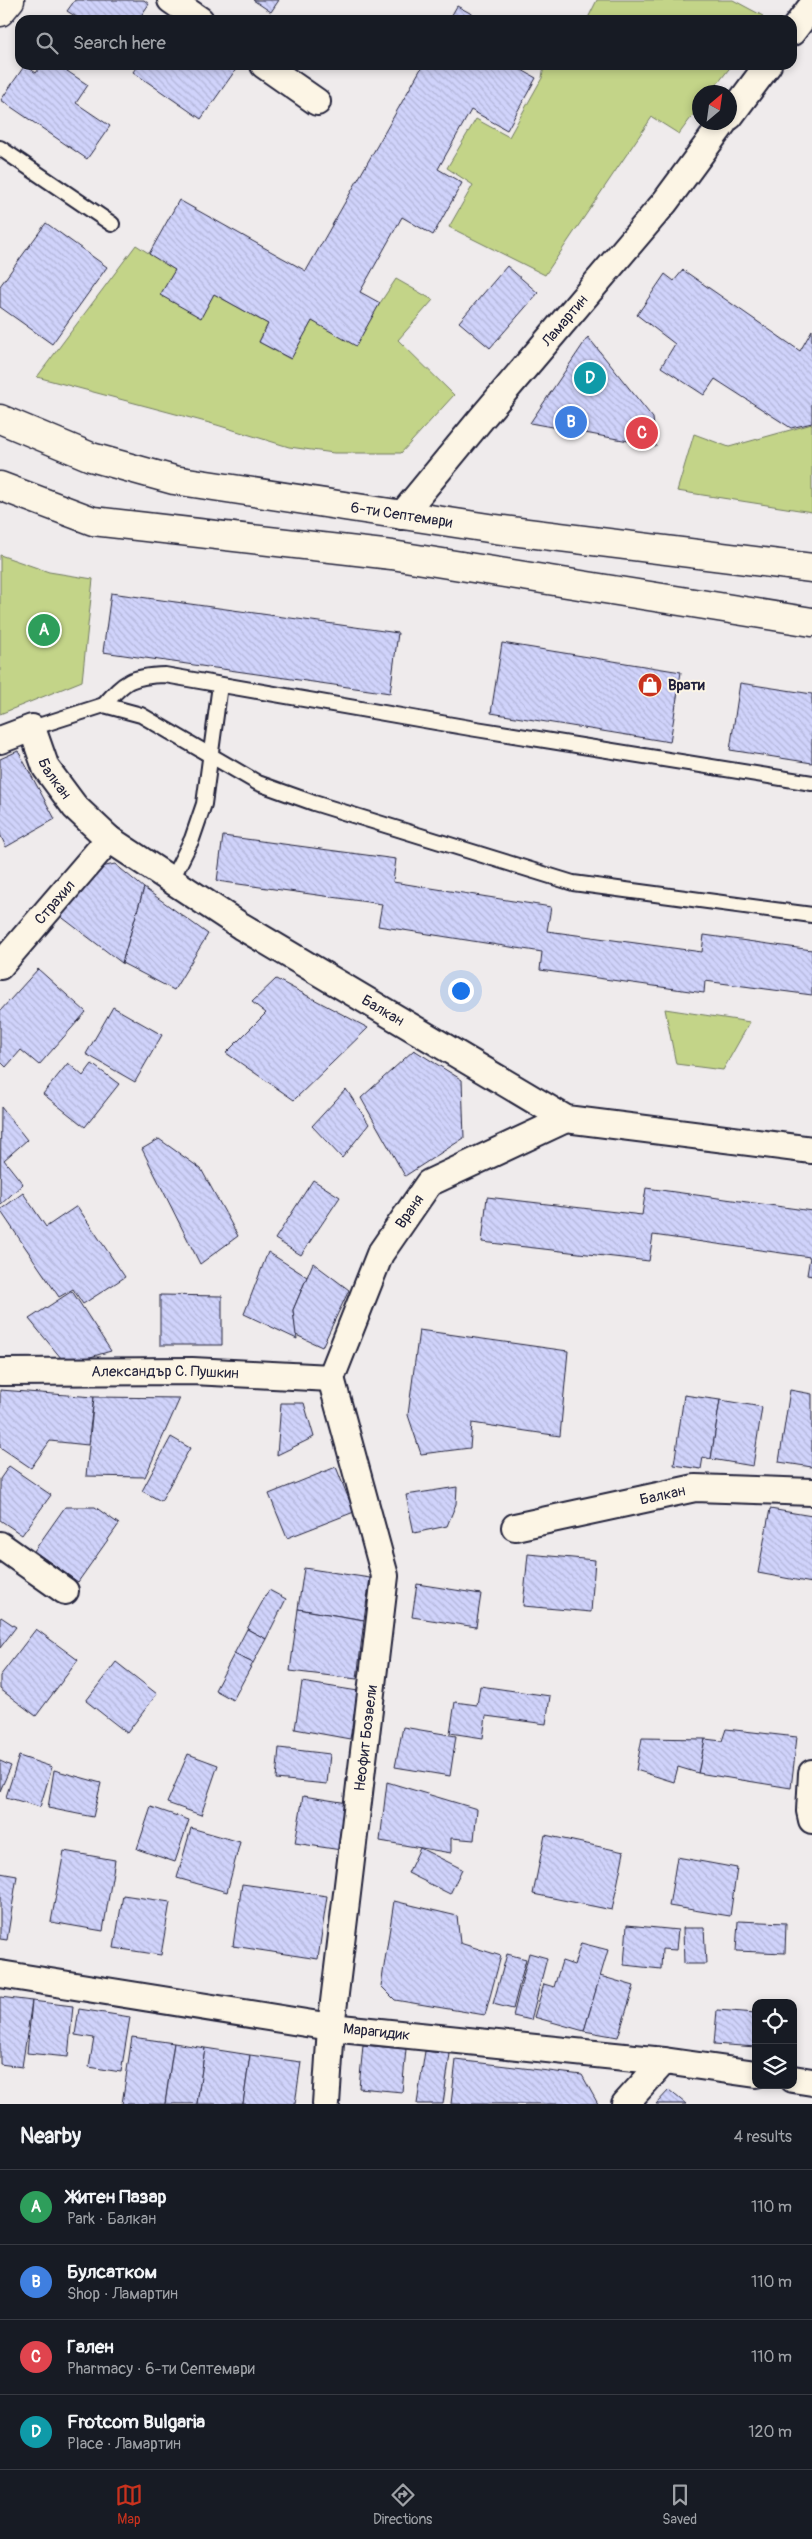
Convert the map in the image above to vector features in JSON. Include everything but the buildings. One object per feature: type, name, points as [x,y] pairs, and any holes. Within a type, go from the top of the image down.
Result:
[{"type":"main road","points":[[0,12],[10,0]]},
{"type":"main road","name":"6-ти Септември","points":[[0,419],[91,457],[174,480],[401,516],[812,568]]},
{"type":"main road","points":[[0,486],[93,521],[392,555],[812,622]]},
{"type":"street","points":[[171,0],[193,15]]},
{"type":"street","points":[[797,26],[812,6]]},
{"type":"street","points":[[271,70],[317,102]]},
{"type":"street","points":[[737,107],[764,70]]},
{"type":"street","name":"Ламартин","points":[[401,516],[480,419],[665,202],[718,130]]},
{"type":"street","points":[[0,740],[32,728]]},
{"type":"street","name":"Балкан","points":[[32,728],[46,768],[75,807],[109,839],[241,926],[566,1119],[812,1150]]},
{"type":"street","name":"Страхил","points":[[0,966],[109,839]]},
{"type":"street","name":"Враня","points":[[331,1378],[380,1254],[429,1183],[566,1119]]},
{"type":"street","name":"Александър С. Пушкин","points":[[0,1372],[192,1372],[331,1378]]},
{"type":"street","name":"Неофит Бозвели","points":[[326,2104],[331,2027],[385,1576],[331,1378]]},
{"type":"street","name":"Балкан","points":[[515,1527],[695,1488],[812,1492]]},
{"type":"street","points":[[0,1545],[65,1591]]},
{"type":"street","points":[[812,1773],[810,1811],[812,1820]]},
{"type":"street","name":"Марагидик","points":[[0,1974],[331,2027],[664,2061],[752,2073]]},
{"type":"street","points":[[626,2104],[664,2061]]},
{"type":"street","points":[[797,2080],[812,2082]]},
{"type":"lane","points":[[0,148],[112,224]]},
{"type":"lane","points":[[32,728],[104,705],[120,687],[139,676],[165,675],[470,728],[812,783]]},
{"type":"lane","points":[[171,881],[192,839],[204,804],[220,685]]},
{"type":"lane","points":[[104,705],[141,715],[258,783],[314,803],[573,883],[812,915]]},
{"type":"green space","points":[[597,0],[733,0],[761,15],[590,15]]},
{"type":"green space","points":[[543,70],[728,70],[716,85],[692,85],[692,116],[679,134],[652,117],[545,275],[449,227],[473,185],[447,168],[476,119],[509,137],[542,78]]},
{"type":"green space","points":[[136,245],[175,270],[161,295],[214,294],[268,324],[259,342],[290,359],[312,321],[380,303],[396,279],[433,300],[398,340],[454,395],[401,453],[334,453],[289,447],[217,425],[37,377]]},
{"type":"green space","points":[[812,424],[812,512],[677,491],[694,434],[729,447]]},
{"type":"green space","points":[[0,555],[49,572],[93,579],[82,681],[0,714]]},
{"type":"green space","points":[[665,1009],[750,1022],[723,1070],[676,1064]]},
{"type":"place","name":"Frotcom Bulgaria","points":[[590,378]]},
{"type":"place","name":"Булсатком","points":[[571,422]]},
{"type":"place","name":"Гален","points":[[642,433]]},
{"type":"place","name":"Житен Пазар","points":[[44,630]]},
{"type":"place","name":"Врати","points":[[650,685]]}]
